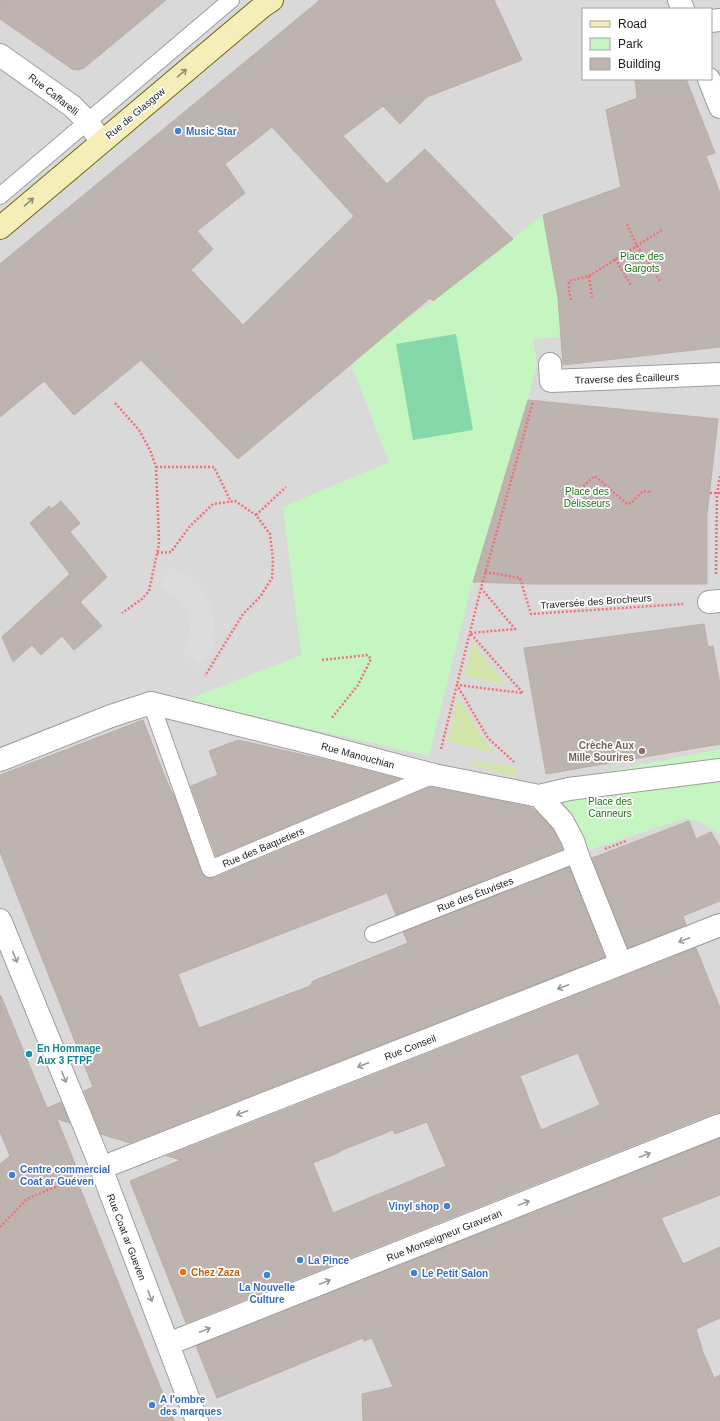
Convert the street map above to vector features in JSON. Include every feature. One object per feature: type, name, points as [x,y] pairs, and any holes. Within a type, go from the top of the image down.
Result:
[{"type":"main road","name":"Rue de Glasgow","points":[[0,228],[101,141],[272,0]]},
{"type":"street","name":"Rue Caffarelli","points":[[0,55],[72,106],[87,121],[101,141]]},
{"type":"street","points":[[710,80],[720,107]]},
{"type":"street","name":"Traverse des Écailleurs","points":[[550,364],[551,381],[720,374]]},
{"type":"street","points":[[0,760],[111,716],[151,703]]},
{"type":"street","name":"Rue Manouchian","points":[[151,703],[312,742],[434,775],[539,796]]},
{"type":"street","points":[[621,964],[573,841],[563,822],[539,796],[569,789],[720,770]]},
{"type":"street","name":"Rue Coat ar Gueven","points":[[0,920],[101,1168],[197,1421]]},
{"type":"street","name":"Rue Conseil","points":[[101,1168],[720,925]]},
{"type":"street","name":"Rue Monseigneur Graveran","points":[[168,1344],[720,1125]]},
{"type":"lane","points":[[0,196],[231,0]]},
{"type":"lane","name":"Rue des Baquetiers","points":[[151,703],[210,869],[434,775]]},
{"type":"lane","name":"Rue des Étuvistes","points":[[373,934],[577,854]]},
{"type":"path","points":[[627,224],[637,246],[660,281]]},
{"type":"path","points":[[571,300],[568,291],[569,281],[589,276],[662,230]]},
{"type":"path","points":[[615,259],[631,285]]},
{"type":"path","points":[[589,276],[592,297]]},
{"type":"path","points":[[440,752],[481,588],[533,401]]},
{"type":"path","points":[[115,403],[139,430],[150,450],[156,467],[159,544],[149,591],[142,599],[122,613]]},
{"type":"path","points":[[156,467],[214,467],[230,502]]},
{"type":"path","points":[[566,503],[595,476],[627,504],[631,503],[643,491],[652,492]]},
{"type":"path","points":[[715,602],[718,493],[720,476]]},
{"type":"path","points":[[256,515],[286,487]]},
{"type":"path","points":[[710,493],[718,493]]},
{"type":"path","points":[[157,553],[171,552],[190,526],[213,504],[235,501],[256,515],[270,534],[273,560],[272,578],[260,597],[243,614],[205,676]]},
{"type":"path","name":"Traversée des Brocheurs","points":[[486,572],[520,578],[532,614],[715,602]]},
{"type":"path","points":[[470,633],[515,629],[481,588]]},
{"type":"path","points":[[457,685],[523,693],[470,633]]},
{"type":"path","points":[[312,742],[358,685],[371,659],[368,655],[322,660]]},
{"type":"path","points":[[457,685],[488,738],[515,763]]},
{"type":"path","points":[[0,1227],[28,1200],[101,1168]]},
{"type":"shaded area","points":[[0,0],[720,0],[720,1421],[0,1421]]},
{"type":"shaded area","points":[[170,567],[186,574],[196,584],[207,597],[211,608],[214,620],[215,636],[213,651],[200,666],[183,651],[188,639],[191,624],[186,609],[179,600],[159,586]]},
{"type":"green space","points":[[543,215],[559,306],[560,337],[533,339],[537,364],[528,400],[548,402],[532,584],[473,582],[429,756],[186,700],[301,655],[283,507],[389,462],[351,364],[403,321],[433,301]]},
{"type":"green space","points":[[456,334],[473,430],[413,440],[396,344]]},
{"type":"green space","points":[[472,643],[507,685],[465,676]]},
{"type":"green space","points":[[458,697],[484,740],[495,753],[448,742]]},
{"type":"green space","name":"Place des Canneurs","points":[[720,749],[720,835],[703,823],[686,818],[589,850],[555,782]]},
{"type":"green space","points":[[473,761],[514,766],[516,777],[472,765]]},
{"type":"building","points":[[0,0],[166,0],[84,68],[78,70],[72,69],[0,19]]},
{"type":"building","points":[[320,0],[494,0],[522,60],[427,97],[400,124],[383,106],[343,136],[387,184],[425,149],[513,239],[433,301],[430,298],[238,459],[141,360],[74,415],[44,381],[0,417],[0,264]],"holes":[[[272,127],[354,216],[243,325],[191,270],[213,249],[197,231],[245,193],[225,164]]]},
{"type":"building","points":[[635,80],[686,80],[715,153],[706,156],[720,193],[720,347],[563,365],[558,298],[543,215],[621,187],[606,110],[637,98]]},
{"type":"building","points":[[528,400],[718,419],[707,514],[707,584],[532,584],[473,582]]},
{"type":"building","points":[[61,501],[80,523],[70,532],[107,577],[80,602],[102,626],[74,650],[62,636],[41,655],[32,645],[13,662],[2,637],[70,574],[30,523],[49,506],[51,509]]},
{"type":"building","points":[[704,624],[708,647],[713,646],[720,684],[720,744],[546,774],[524,648]]},
{"type":"building","points":[[143,720],[165,777],[173,793],[201,872],[208,878],[214,878],[430,787],[530,807],[537,812],[553,829],[563,849],[396,915],[387,893],[178,974],[199,1028],[310,986],[313,981],[408,943],[403,932],[569,867],[605,957],[130,1143],[101,1134],[84,1091],[93,1087],[0,852],[0,775]]},
{"type":"building","points":[[238,740],[400,779],[216,856],[191,786],[218,775],[209,751]]},
{"type":"building","points":[[689,821],[696,839],[711,832],[720,847],[720,901],[683,916],[686,925],[628,948],[592,858]]},
{"type":"building","points":[[696,948],[720,1008],[720,1113],[715,1113],[186,1323],[130,1181],[181,1160],[167,1156]],"holes":[[[578,1053],[600,1105],[541,1130],[520,1076]],[[427,1122],[446,1166],[333,1213],[313,1163],[393,1130],[395,1134]]]},
{"type":"building","points":[[0,996],[47,1108],[61,1102],[70,1123],[57,1119],[76,1166],[72,1168],[174,1421],[0,1421],[0,1164],[10,1156],[0,1132]]},
{"type":"building","points":[[720,1138],[720,1195],[661,1218],[683,1264],[720,1247],[720,1318],[696,1329],[703,1352],[714,1378],[720,1375],[720,1421],[363,1421],[362,1394],[393,1387],[372,1338],[364,1341],[363,1338],[217,1398],[196,1346]]},
{"type":"place","name":"Music Star","points":[[178,131]]},
{"type":"place","name":"Crèche Aux Mille Sourires","points":[[642,751]]},
{"type":"place","name":"En Hommage Aux 3 FTPF","points":[[29,1054]]},
{"type":"place","name":"Centre commercial Coat ar Guéven","points":[[12,1175]]},
{"type":"place","name":"Vinyl shop","points":[[447,1206]]},
{"type":"place","name":"La Pince","points":[[300,1260]]},
{"type":"place","name":"Chez Zaza","points":[[183,1272]]},
{"type":"place","name":"Le Petit Salon","points":[[414,1273]]},
{"type":"place","name":"La Nouvelle Culture","points":[[267,1275]]},
{"type":"place","name":"A l'ombre des marques","points":[[152,1405]]},
{"type":"park label","name":"Place des Gargots","points":[[642,262]]},
{"type":"park label","name":"Place des Délisseurs","points":[[587,496]]}]
